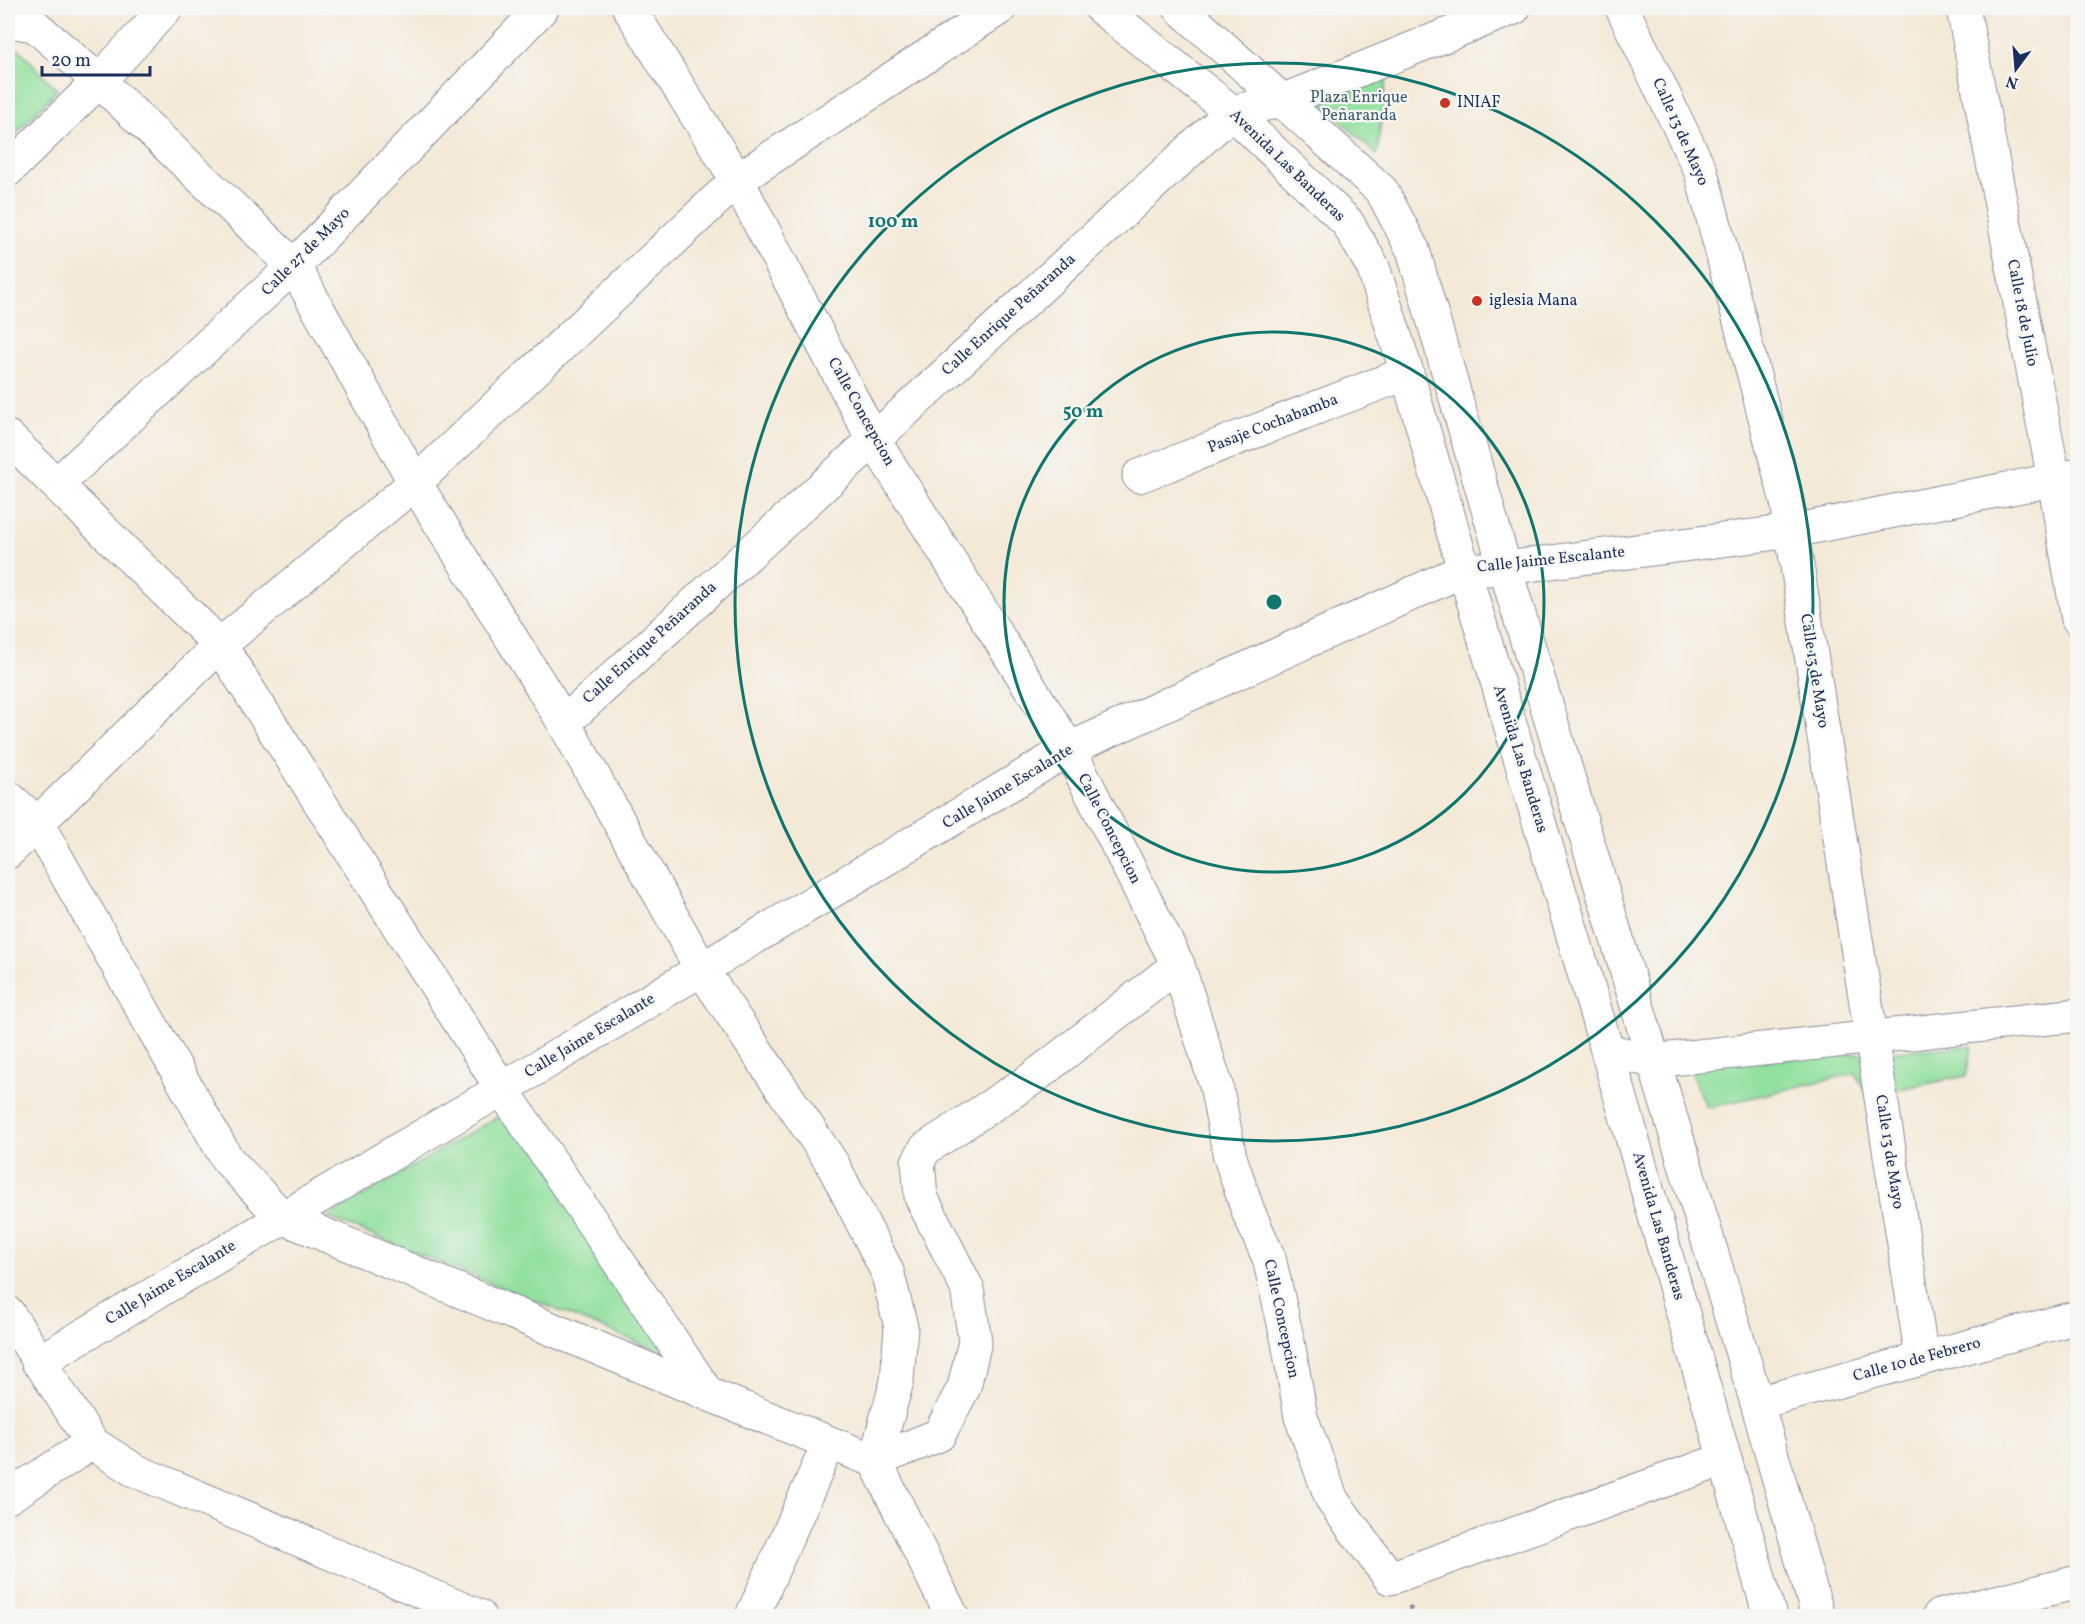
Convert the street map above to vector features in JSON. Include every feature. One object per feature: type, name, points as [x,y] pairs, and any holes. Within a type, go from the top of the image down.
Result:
[{"type":"street","points":[[8,170],[99,81],[166,8]]},
{"type":"street","name":"Calle 27 de Mayo","points":[[57,484],[294,266],[542,8]]},
{"type":"street","name":"Calle Concepcion","points":[[629,8],[737,180],[873,439],[1069,749],[1178,965],[1216,1085],[1230,1157],[1248,1211],[1269,1258],[1288,1342],[1301,1417],[1332,1500],[1390,1578],[1725,1460]]},
{"type":"street","points":[[8,852],[220,645],[415,483],[737,180],[1000,8]]},
{"type":"street","name":"Avenida Las Banderas","points":[[1101,8],[1232,112],[1347,222],[1372,267],[1407,373],[1607,1050],[1770,1617]]},
{"type":"street","points":[[1180,8],[1382,191],[1413,250],[1652,1061],[1757,1403],[1818,1617]]},
{"type":"street","name":"Calle Enrique Peñaranda","points":[[564,723],[1232,112],[1284,100],[1514,8]]},
{"type":"street","name":"Calle 13 de Mayo","points":[[1622,8],[1701,172],[1787,502],[1922,1358]]},
{"type":"street","name":"Calle 18 de Julio","points":[[1963,8],[2066,477],[2078,618]]},
{"type":"street","points":[[21,23],[99,81],[294,266],[415,483],[564,723],[702,970],[832,1163],[887,1271],[901,1327],[897,1381],[875,1461],[952,1617]]},
{"type":"street","name":"Pasaje Cochabamba","points":[[1139,476],[1407,373]]},
{"type":"street","points":[[8,436],[220,645],[502,1089],[708,1394]]},
{"type":"street","name":"Calle Jaime Escalante","points":[[38,1362],[502,1089],[1069,749],[1464,570],[1505,568],[1792,531],[2066,477]]},
{"type":"street","points":[[8,797],[37,822],[227,1159],[282,1217],[875,1461],[939,1435],[964,1387],[975,1341],[967,1288],[921,1197],[918,1162],[925,1149],[1033,1078],[1178,965]]},
{"type":"street","points":[[1607,1050],[1652,1061],[2078,1014]]},
{"type":"street","points":[[8,1312],[92,1443],[134,1470],[479,1617]]},
{"type":"street","name":"Calle 10 de Febrero","points":[[1757,1403],[2078,1317]]},
{"type":"street","points":[[8,1497],[92,1443]]},
{"type":"street","points":[[752,1617],[829,1443]]},
{"type":"street","points":[[1939,1617],[2078,1582]]},
{"type":"green space","points":[[8,48],[19,49],[57,90],[8,142]]},
{"type":"green space","name":"Plaza Enrique Peñaranda","points":[[1387,70],[1377,155],[1317,100]]},
{"type":"green space","points":[[1972,1046],[1966,1076],[1868,1095],[1855,1073],[1707,1108],[1688,1065]]},
{"type":"green space","points":[[514,1107],[694,1365],[327,1217]]},
{"type":"place","name":"INIAF","points":[[1445,103]]},
{"type":"place","name":"iglesia Mana","points":[[1477,301]]}]
